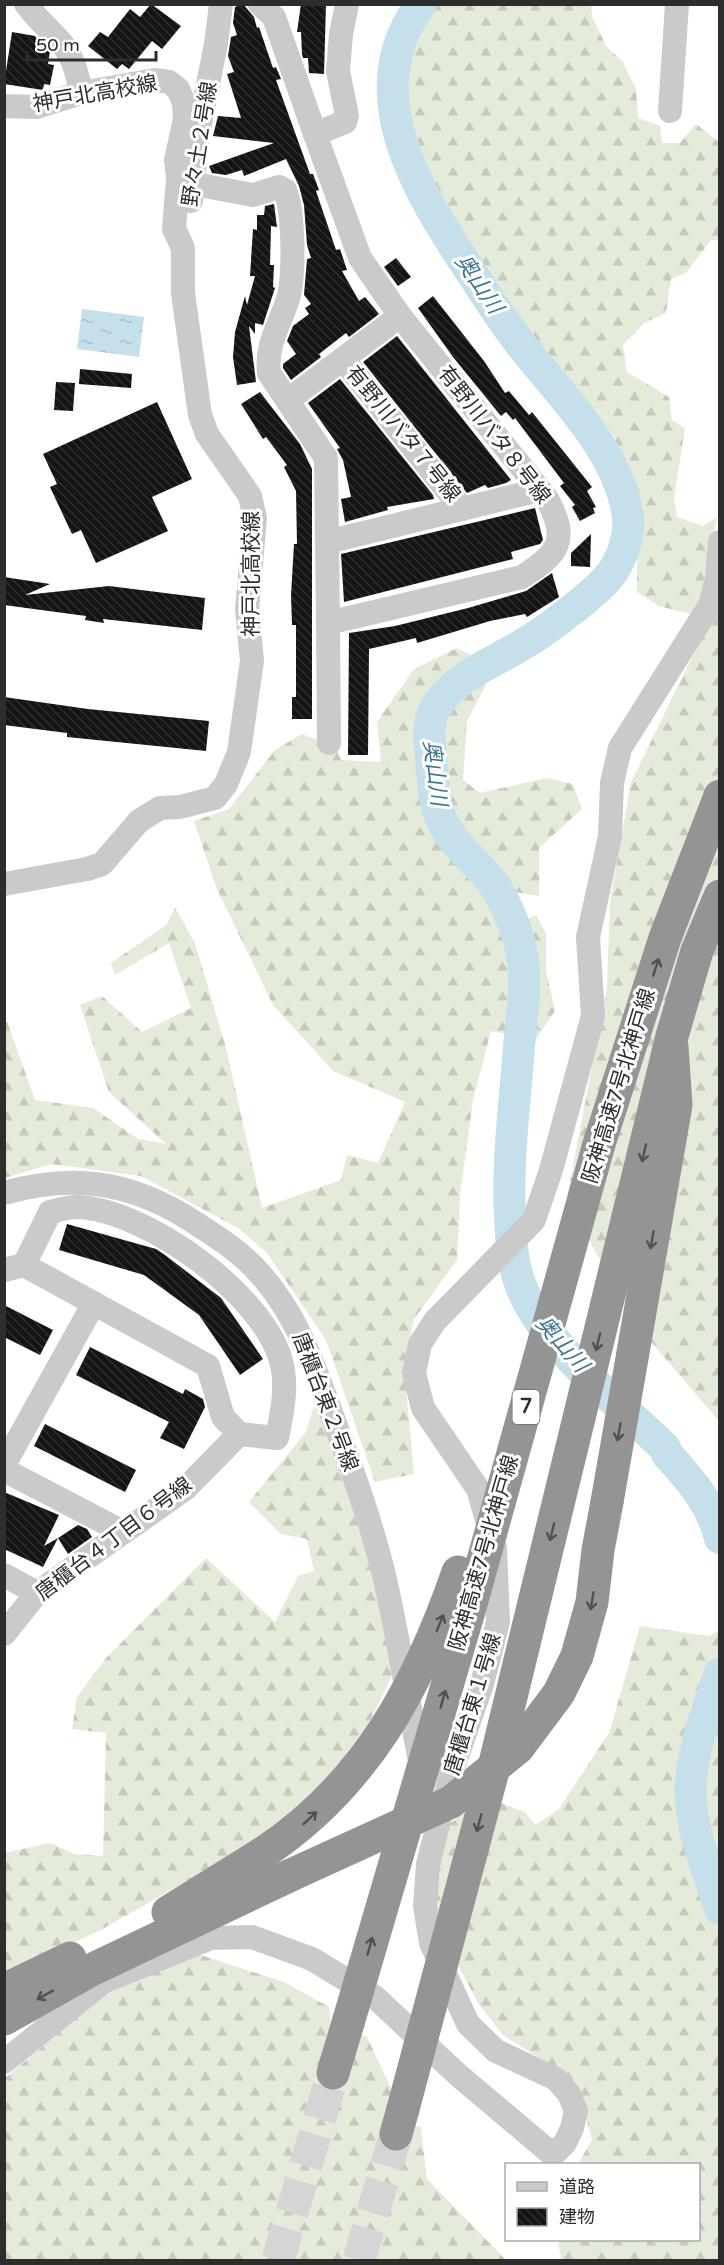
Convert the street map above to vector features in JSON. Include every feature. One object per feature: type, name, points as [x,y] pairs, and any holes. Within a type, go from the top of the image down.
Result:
[{"type":"highway","name":"阪神高速7号北神戸線","points":[[333,2073],[469,1611],[599,1144],[665,938],[720,796]]},
{"type":"highway","name":"阪神高速7号北神戸線","points":[[400,2122],[494,1767],[672,1036],[697,951],[720,896]]},
{"type":"highway","points":[[4,2019],[91,1970],[451,1802],[518,1748],[559,1693],[577,1656],[592,1602],[598,1550],[676,1105],[672,1036]]},
{"type":"highway","points":[[4,1990],[179,1907],[297,1830],[329,1801],[360,1766],[410,1690],[441,1621],[579,1215]]},
{"type":"street","points":[[26,4],[59,38],[72,56],[81,93]]},
{"type":"street","name":"野々土２号線","points":[[183,248],[221,4]]},
{"type":"street","name":"有野川バタ８号線","points":[[260,4],[274,17],[360,258],[400,316],[539,490],[557,518],[559,538],[549,560],[522,577],[328,623]]},
{"type":"street","points":[[315,134],[345,122],[347,116],[338,71],[341,34],[347,4]]},
{"type":"street","points":[[670,111],[677,4]]},
{"type":"street","name":"神戸北高校線","points":[[4,106],[36,107],[81,93],[155,80],[169,82],[178,89],[184,103],[185,119],[176,160],[178,179],[174,229],[183,248],[183,293],[200,415],[207,434],[250,496],[255,518],[247,610],[252,662],[239,752],[226,784],[215,798],[180,807],[160,808],[139,821],[102,864],[87,869],[4,884]]},
{"type":"street","points":[[194,184],[253,195],[279,187],[285,190],[291,203],[293,224],[288,298],[269,343],[267,357],[269,373],[326,458],[329,743]]},
{"type":"street","points":[[288,400],[400,316]]},
{"type":"street","name":"有野川バタ７号線","points":[[343,359],[462,509]]},
{"type":"street","points":[[327,542],[539,490]]},
{"type":"street","name":"唐櫃台東１号線","points":[[4,2062],[103,1982],[212,1938],[252,1937],[312,1959],[376,1998],[457,2074],[553,2155],[565,2143],[576,2111],[569,2094],[556,2079],[496,2051],[468,2024],[431,1943],[425,1906],[428,1864],[452,1770],[482,1684],[498,1622],[495,1548],[478,1489],[423,1408],[414,1373],[420,1344],[454,1300],[534,1220],[551,1170],[593,1016],[588,937],[610,836],[612,783],[620,748],[710,605],[717,579],[720,542]]},
{"type":"street","name":"唐櫃台東２号線","points":[[4,1193],[34,1184],[59,1182],[108,1185],[140,1192],[163,1203],[239,1253],[261,1274],[284,1304],[307,1348],[372,1528],[397,1640],[425,1785],[443,1810]]},
{"type":"street","points":[[77,1207],[115,1215],[156,1231],[195,1255],[266,1326],[282,1361],[284,1398],[277,1438],[239,1434],[223,1417],[208,1366],[94,1303],[14,1268],[50,1212],[77,1207]]},
{"type":"street","points":[[4,1465],[94,1303]]},
{"type":"street","name":"唐櫃台４丁目６号線","points":[[4,1634],[37,1593],[185,1489],[239,1434]]},
{"type":"street","points":[[4,1470],[123,1532]]},
{"type":"street","points":[[4,1575],[37,1593]]},
{"type":"green space","points":[[591,4],[592,16],[606,46],[623,62],[636,89],[638,118],[660,126],[662,143],[680,143],[696,124],[719,142],[719,240],[711,240],[686,273],[671,279],[666,313],[644,323],[623,345],[627,372],[669,397],[672,420],[685,428],[674,498],[677,517],[703,526],[717,517],[699,616],[659,606],[637,592],[633,489],[614,436],[514,326],[428,192],[402,131],[401,74],[408,35],[431,5]]},
{"type":"green space","points":[[719,590],[719,1421],[646,1336],[593,1248],[568,1192],[607,988],[610,901],[631,782],[702,637]]},
{"type":"green space","points":[[457,648],[482,661],[485,687],[467,721],[463,780],[480,793],[546,778],[573,784],[582,809],[539,848],[539,896],[514,892],[492,909],[508,929],[536,915],[546,933],[546,970],[555,1011],[536,1039],[491,1031],[473,1100],[460,1195],[457,1260],[414,1319],[404,1367],[414,1474],[375,1482],[326,1340],[267,1253],[238,1228],[141,1176],[51,1164],[5,1178],[4,1013],[35,1100],[93,1108],[138,1139],[166,1144],[109,1092],[80,1005],[102,996],[142,1032],[191,1008],[169,943],[115,975],[111,963],[166,925],[175,908],[195,943],[226,1048],[262,1208],[341,1180],[347,1155],[378,1163],[405,1102],[333,1071],[273,1005],[216,887],[194,821],[229,809],[275,750],[302,734],[335,747],[341,760],[381,762],[377,722],[414,669]]},
{"type":"green space","points":[[314,1406],[331,1432],[368,1556],[396,1667],[370,1721],[308,1807],[248,1846],[99,1931],[5,1974],[4,1853],[50,1843],[75,1854],[103,1856],[106,1733],[72,1729],[77,1697],[106,1658],[206,1558],[275,1622],[298,1576],[314,1571],[307,1539],[281,1534],[249,1502],[306,1432]]},
{"type":"green space","points":[[640,1626],[708,1636],[719,1631],[719,2260],[561,2260],[558,2241],[700,2241],[700,2163],[579,2163],[592,2140],[581,2098],[560,2071],[503,2035],[478,2003],[434,1919],[442,1831],[481,1796],[525,1812],[535,1825],[559,1809],[609,1733]]},
{"type":"green space","points":[[195,1953],[284,1982],[329,2007],[331,2025],[367,2037],[393,2092],[384,2119],[421,2127],[427,2179],[506,2260],[5,2260],[4,2079],[108,1991]]},
{"type":"water","points":[[82,309],[144,317],[139,357],[77,349]]},
{"type":"building","points":[[151,4],[181,26],[162,49],[152,41],[129,69],[122,64],[117,69],[88,46],[100,32],[108,37],[130,9],[140,17]]},
{"type":"building","points":[[243,4],[254,17],[273,68],[276,67],[281,79],[276,80],[310,174],[313,174],[319,190],[316,191],[336,250],[340,249],[347,270],[342,271],[359,301],[365,297],[379,314],[349,337],[346,333],[319,354],[321,357],[291,380],[283,364],[296,354],[287,341],[293,326],[309,314],[305,308],[311,304],[304,295],[307,259],[311,258],[307,245],[304,205],[299,186],[286,159],[244,176],[242,170],[226,175],[212,173],[209,166],[274,143],[213,136],[218,116],[241,118],[227,74],[234,72],[228,56],[231,37],[237,35],[233,23],[235,7]]},
{"type":"building","points":[[301,4],[326,4],[324,74],[309,73],[308,58],[303,58],[301,32],[297,32]]},
{"type":"building","points":[[12,32],[35,36],[41,46],[50,51],[48,64],[54,65],[50,85],[44,84],[43,90],[4,84]]},
{"type":"building","points":[[274,204],[277,227],[271,226],[270,265],[274,265],[273,287],[275,288],[263,325],[255,323],[255,334],[249,326],[256,382],[237,385],[233,357],[235,332],[245,296],[247,305],[255,276],[250,276],[253,229],[257,230],[257,215],[264,215],[265,206]]},
{"type":"building","points":[[396,258],[411,277],[398,286],[384,267]]},
{"type":"building","points":[[433,296],[484,361],[505,393],[509,391],[529,415],[532,412],[592,487],[587,491],[596,507],[593,508],[595,513],[580,521],[572,507],[575,505],[560,486],[564,483],[515,418],[513,420],[506,412],[501,416],[453,357],[418,308]]},
{"type":"building","points":[[397,336],[511,480],[488,488],[485,485],[467,493],[363,362]]},
{"type":"building","points":[[80,369],[132,374],[131,388],[79,384]]},
{"type":"building","points":[[340,379],[434,499],[387,507],[388,510],[345,522],[341,499],[351,497],[343,460],[337,449],[340,448],[308,403]]},
{"type":"building","points":[[56,382],[75,383],[73,411],[54,410]]},
{"type":"building","points":[[260,392],[300,444],[312,469],[312,719],[292,719],[292,697],[296,697],[296,625],[292,625],[291,595],[294,544],[297,544],[296,491],[284,467],[287,465],[266,437],[263,439],[241,404]]},
{"type":"building","points":[[157,402],[192,479],[152,497],[168,531],[96,563],[81,530],[72,534],[50,487],[57,484],[43,454]]},
{"type":"building","points":[[535,508],[543,540],[540,544],[511,552],[513,559],[344,602],[341,554]]},
{"type":"building","points":[[591,534],[590,567],[571,566],[571,553]]},
{"type":"building","points":[[552,573],[559,597],[527,617],[525,614],[490,621],[417,643],[416,638],[369,649],[368,755],[348,755],[349,633],[395,626],[526,591]]},
{"type":"building","points":[[4,577],[50,584],[25,595],[109,586],[205,598],[202,630],[103,619],[104,623],[85,620],[86,616],[4,605]]},
{"type":"building","points":[[4,697],[88,709],[209,721],[206,751],[67,737],[67,733],[4,725]]},
{"type":"building","points":[[67,1224],[156,1249],[165,1255],[221,1298],[263,1359],[240,1375],[199,1315],[144,1275],[59,1250]]},
{"type":"building","points":[[4,1305],[53,1330],[40,1355],[4,1337]]},
{"type":"building","points":[[90,1347],[183,1394],[185,1389],[203,1399],[205,1407],[184,1449],[160,1438],[169,1422],[76,1375]]},
{"type":"building","points":[[45,1424],[136,1470],[125,1492],[34,1446]]},
{"type":"building","points":[[4,1492],[59,1515],[44,1546],[58,1538],[43,1567],[4,1549]]},
{"type":"building","points":[[78,1525],[87,1529],[92,1537],[68,1554],[58,1538]]},
{"type":"waterway","name":"奥山川","points":[[421,4],[402,37],[393,72],[394,106],[401,141],[414,175],[450,239],[501,318],[571,405],[602,448],[623,494],[628,518],[623,551],[616,567],[606,580],[544,630],[454,687],[436,707],[429,731],[435,799],[443,823],[455,841],[497,889],[513,924],[523,961],[523,1003],[509,1195],[514,1263],[523,1291],[549,1333],[586,1374],[665,1448],[667,1454],[706,1503],[720,1538]]},
{"type":"waterway","name":"奥山川","points":[[720,1673],[702,1725],[691,1779],[695,1829],[720,1909]]},
{"type":"tunnel","points":[[278,2260],[333,2073]]},
{"type":"tunnel","points":[[359,2260],[396,2134]]}]
